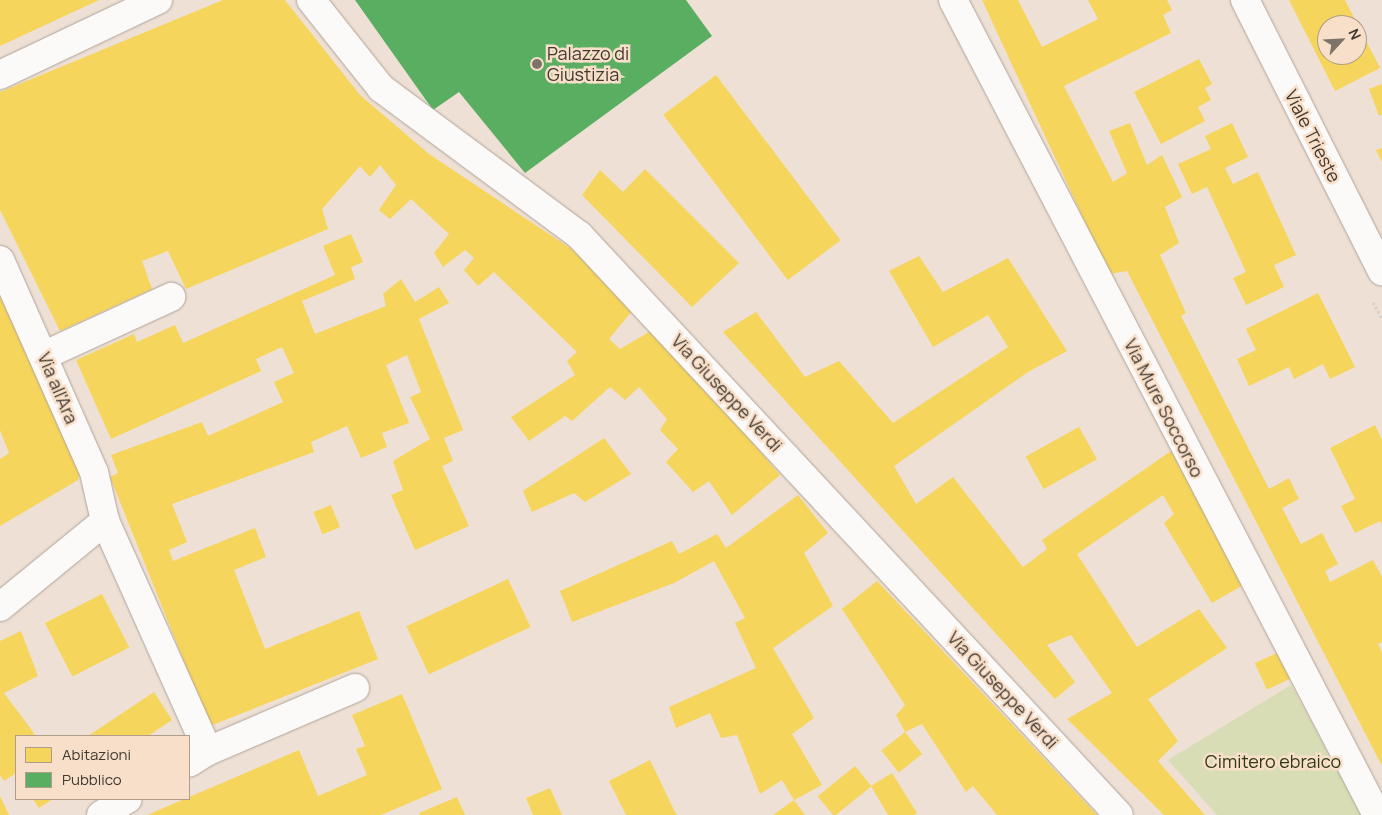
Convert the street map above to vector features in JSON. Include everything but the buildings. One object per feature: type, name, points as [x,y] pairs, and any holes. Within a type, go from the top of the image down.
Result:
[{"type":"street","points":[[0,75],[158,0]]},
{"type":"street","name":"Via Giuseppe Verdi","points":[[311,0],[380,88],[579,235],[1119,815]]},
{"type":"street","name":"Via Mure Soccorso","points":[[953,0],[1377,815]]},
{"type":"street","name":"Viale Trieste","points":[[1245,0],[1382,271]]},
{"type":"street","name":"Via all'Ara","points":[[0,260],[45,356],[94,472],[105,521],[189,735]]},
{"type":"street","points":[[45,356],[171,297]]},
{"type":"street","points":[[0,607],[105,521]]},
{"type":"street","points":[[198,757],[356,688]]},
{"type":"street","name":"Via all'Ara","points":[[190,737],[198,757]]},
{"type":"street","points":[[101,815],[126,800]]},
{"type":"green space","name":"Cimitero ebraico","points":[[1291,685],[1362,815],[1217,815],[1168,760]]},
{"type":"place","name":"Palazzo di Giustizia","points":[[537,64]]}]
